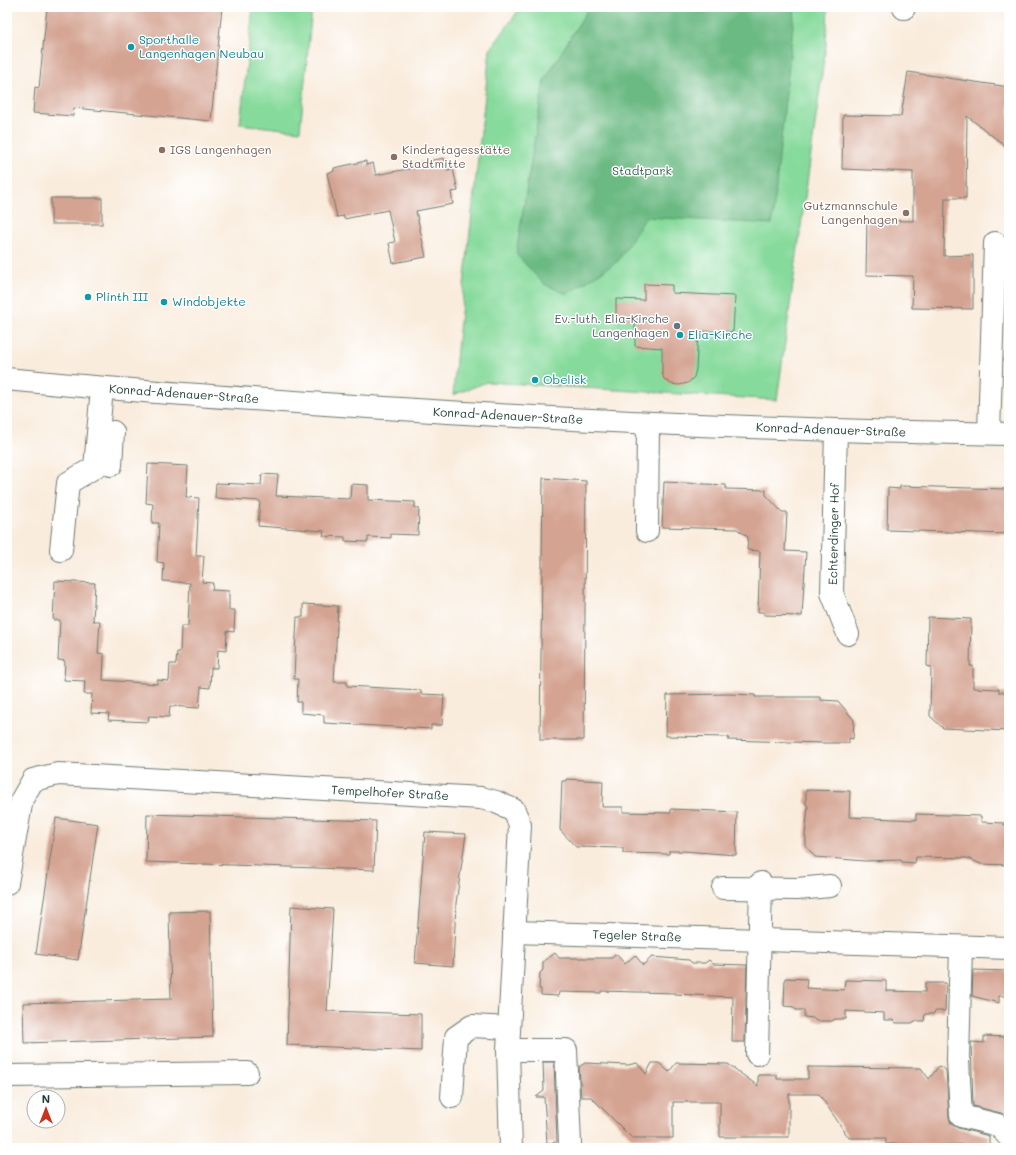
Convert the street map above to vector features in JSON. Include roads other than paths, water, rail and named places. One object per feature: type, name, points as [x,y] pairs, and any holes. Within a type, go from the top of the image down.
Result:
[{"type":"street","points":[[995,243],[999,434]]},
{"type":"street","name":"Konrad-Adenauer-Straße","points":[[7,379],[109,388],[473,414],[836,432],[999,434]]},
{"type":"street","points":[[109,388],[111,465]]},
{"type":"street","points":[[61,550],[68,483],[95,467],[109,388]]},
{"type":"street","points":[[647,531],[648,423]]},
{"type":"street","name":"Echterdinger Hof","points":[[836,432],[832,593],[848,634]]},
{"type":"street","name":"Tempelhofer Straße","points":[[7,883],[22,799],[33,780],[58,774],[481,798],[496,802],[514,810],[520,825],[508,1050],[511,1148]]},
{"type":"street","points":[[757,1054],[761,886]]},
{"type":"street","points":[[723,888],[761,886],[797,889],[830,886]]},
{"type":"street","name":"Tegeler Straße","points":[[514,932],[1009,948]]},
{"type":"street","points":[[961,947],[959,1028],[961,1116],[998,1125],[1009,1137]]},
{"type":"street","points":[[452,1097],[456,1037],[472,1026],[509,1028]]},
{"type":"street","points":[[508,1050],[566,1050],[570,1144]]},
{"type":"street","points":[[7,1076],[247,1073]]},
{"type":"place","name":"Sporthalle Langenhagen Neubau","points":[[131,47]]},
{"type":"place","name":"IGS Langenhagen","points":[[162,150]]},
{"type":"place","name":"Kindertagesstätte Stadtmitte","points":[[394,157]]},
{"type":"place","name":"Gutzmannschule Langenhagen","points":[[906,213]]},
{"type":"place","name":"Plinth III","points":[[88,297]]},
{"type":"place","name":"Windobjekte","points":[[164,302]]},
{"type":"place","name":"Ev.-luth. Elia-Kirche Langenhagen","points":[[677,326]]},
{"type":"place","name":"Elia-Kirche","points":[[680,335]]},
{"type":"place","name":"Obelisk","points":[[535,380]]},
{"type":"park label","name":"Stadtpark","points":[[642,171]]}]
